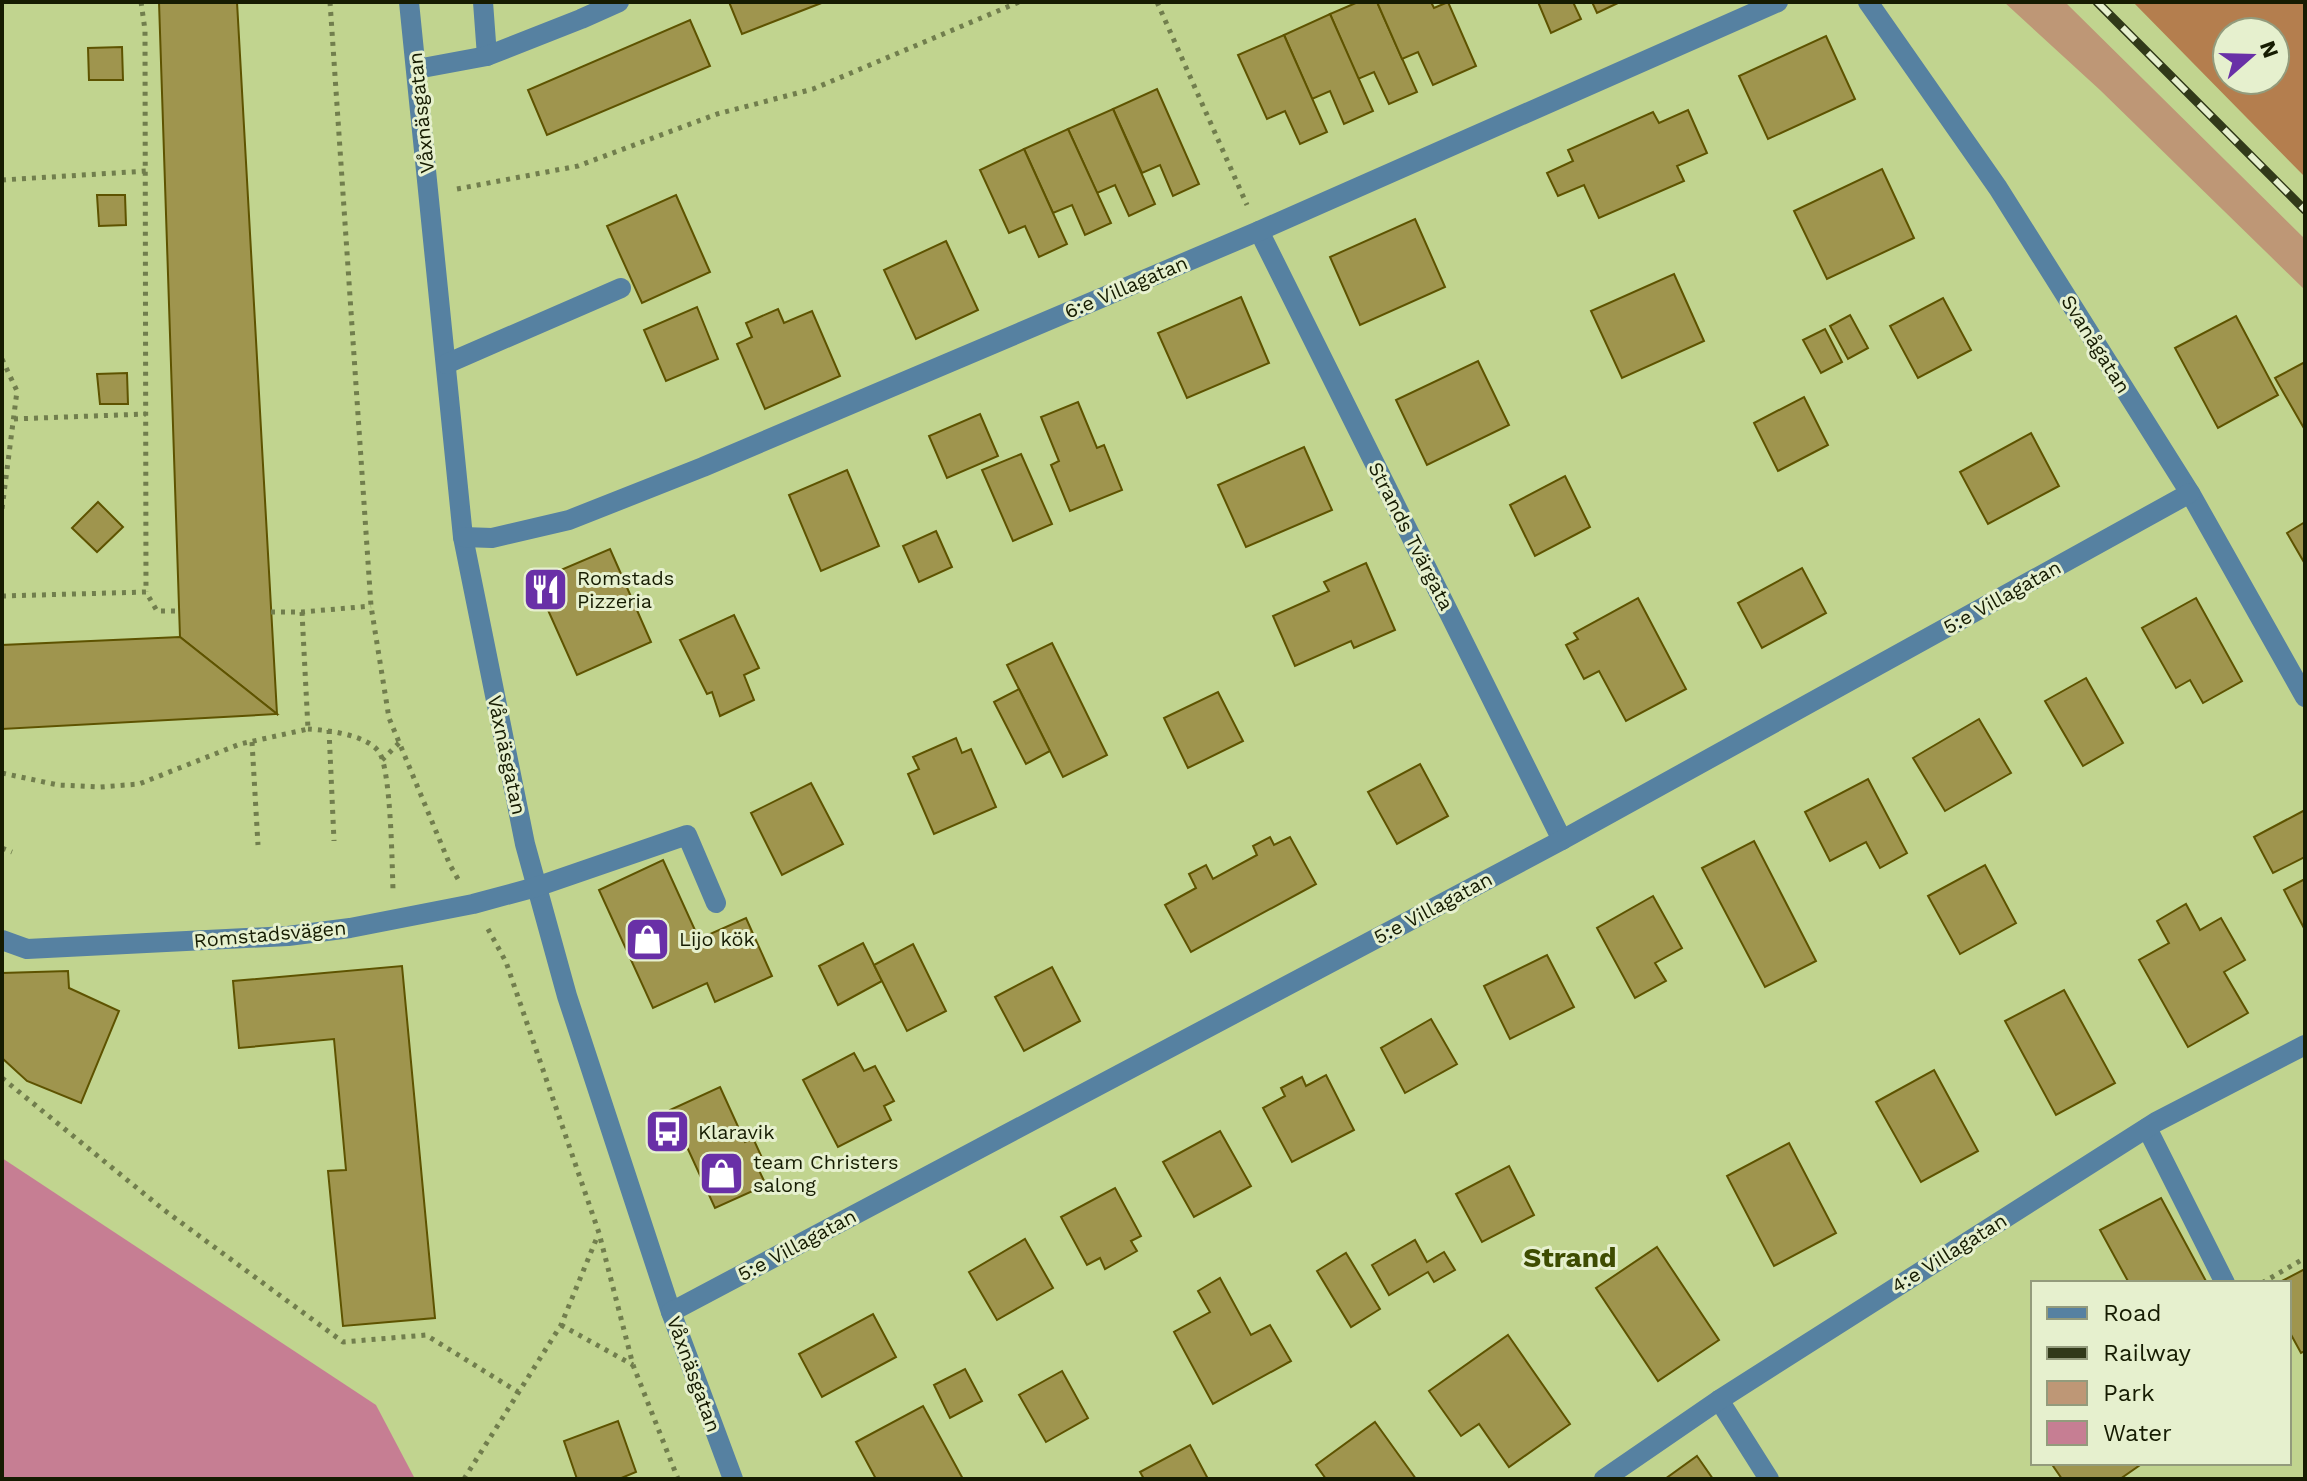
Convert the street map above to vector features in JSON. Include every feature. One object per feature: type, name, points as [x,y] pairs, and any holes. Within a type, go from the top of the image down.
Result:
[{"type":"street","name":"Våxnäsgatan","points":[[409,2],[463,537],[525,844],[572,1011],[671,1312],[733,1479]]},
{"type":"street","points":[[483,2],[487,56]]},
{"type":"street","points":[[417,69],[487,56],[619,2]]},
{"type":"street","name":"6:e Villagatan","points":[[463,537],[492,538],[569,520],[703,467],[1259,231],[1778,2]]},
{"type":"street","name":"Svanågatan","points":[[1868,2],[1998,188],[2190,493],[2305,697]]},
{"type":"street","name":"Strands Tvärgata","points":[[1259,231],[1562,840]]},
{"type":"street","points":[[446,364],[621,288]]},
{"type":"street","name":"5:e Villagatan","points":[[671,1312],[1562,840],[2190,493]]},
{"type":"street","name":"Romstadsvägen","points":[[2,940],[27,949],[288,936],[350,928],[473,904],[536,887],[687,835],[716,903]]},
{"type":"street","name":"4:e Villagatan","points":[[1604,1479],[1719,1400],[2147,1128],[2305,1045]]},
{"type":"street","points":[[2147,1128],[2224,1281]]},
{"type":"street","points":[[1719,1400],[1769,1479]]},
{"type":"path","points":[[141,2],[145,30],[146,592],[157,611],[179,611]]},
{"type":"path","points":[[330,2],[371,606],[389,718],[450,865],[506,962],[599,1233],[633,1365],[678,1479]]},
{"type":"path","points":[[450,190],[578,166],[717,114],[813,89],[1019,2]]},
{"type":"path","points":[[1157,2],[1259,231]]},
{"type":"path","points":[[2,180],[146,171]]},
{"type":"path","points":[[2,359],[17,391],[2,509]]},
{"type":"path","points":[[14,419],[146,414]]},
{"type":"path","points":[[2,596],[146,592]]},
{"type":"path","points":[[271,612],[371,606]]},
{"type":"path","points":[[302,612],[308,729]]},
{"type":"path","points":[[2,773],[58,785],[100,787],[139,784],[240,744],[308,729],[329,730],[358,739],[378,751],[386,771],[395,919]]},
{"type":"path","points":[[329,730],[334,841]]},
{"type":"path","points":[[252,742],[258,845]]},
{"type":"path","points":[[382,760],[399,743]]},
{"type":"path","points":[[2,848],[12,852]]},
{"type":"path","points":[[2,1078],[164,1210],[343,1342],[426,1335],[518,1392]]},
{"type":"path","points":[[464,1479],[561,1325],[599,1233]]},
{"type":"path","points":[[2265,1281],[2305,1258]]},
{"type":"path","points":[[561,1325],[633,1365]]},
{"type":"green space","points":[[2004,2],[2065,2],[2305,239],[2305,290],[2100,90]]},
{"type":"shaded area","points":[[2133,2],[2305,2],[2305,177],[2225,96],[2291,96],[2291,16],[2211,16],[2211,81]]},
{"type":"water","points":[[2,1158],[376,1405],[415,1479],[2,1479]]},
{"type":"building","points":[[159,2],[237,2],[277,714],[180,637]]},
{"type":"building","points":[[729,2],[824,2],[742,34]]},
{"type":"building","points":[[1358,2],[1377,2],[1417,92],[1389,104],[1374,72],[1358,79],[1330,14]]},
{"type":"building","points":[[1377,2],[1431,2],[1434,8],[1448,2],[1476,66],[1433,85],[1418,52],[1402,59]]},
{"type":"building","points":[[1538,2],[1573,2],[1581,19],[1551,33]]},
{"type":"building","points":[[1592,2],[1620,2],[1597,13]]},
{"type":"building","points":[[1330,14],[1373,111],[1344,124],[1330,91],[1312,99],[1284,35]]},
{"type":"building","points":[[690,20],[710,66],[547,135],[528,90]]},
{"type":"building","points":[[1284,35],[1327,132],[1300,144],[1285,111],[1267,119],[1238,55]]},
{"type":"building","points":[[1826,36],[1855,99],[1768,139],[1739,76]]},
{"type":"building","points":[[122,47],[123,80],[89,80],[88,48]]},
{"type":"building","points":[[1157,89],[1199,184],[1173,196],[1160,165],[1142,173],[1113,109]]},
{"type":"building","points":[[1113,109],[1155,204],[1129,216],[1115,185],[1097,193],[1068,129]]},
{"type":"building","points":[[1688,110],[1707,153],[1677,166],[1684,181],[1599,218],[1584,185],[1558,196],[1547,173],[1573,161],[1568,150],[1653,112],[1659,123]]},
{"type":"building","points":[[1068,129],[1111,223],[1085,235],[1072,205],[1053,213],[1024,149]]},
{"type":"building","points":[[1024,149],[1067,244],[1039,257],[1025,226],[1009,233],[980,170]]},
{"type":"building","points":[[1882,169],[1914,238],[1827,279],[1794,211]]},
{"type":"building","points":[[97,195],[125,195],[126,225],[99,226]]},
{"type":"building","points":[[676,195],[710,272],[642,303],[607,226]]},
{"type":"building","points":[[1415,219],[1445,287],[1360,325],[1330,257]]},
{"type":"building","points":[[946,241],[978,310],[916,339],[884,270]]},
{"type":"building","points":[[1674,274],[1704,341],[1622,378],[1591,311]]},
{"type":"building","points":[[1241,297],[1269,363],[1187,398],[1158,333]]},
{"type":"building","points":[[1943,298],[1971,350],[1918,378],[1890,326]]},
{"type":"building","points":[[697,307],[718,359],[666,381],[644,330]]},
{"type":"building","points":[[778,309],[784,323],[812,311],[840,376],[765,409],[737,344],[752,337],[746,323]]},
{"type":"building","points":[[1850,315],[1868,348],[1848,359],[1830,326]]},
{"type":"building","points":[[2236,316],[2278,395],[2218,428],[2175,348]]},
{"type":"building","points":[[1825,329],[1842,362],[1821,373],[1803,340]]},
{"type":"building","points":[[1478,361],[1509,425],[1427,465],[1396,400]]},
{"type":"building","points":[[2305,362],[2305,430],[2275,378]]},
{"type":"building","points":[[127,373],[128,404],[100,404],[97,374]]},
{"type":"building","points":[[1804,397],[1828,445],[1778,471],[1754,423]]},
{"type":"building","points":[[1078,402],[1097,448],[1104,445],[1122,490],[1070,511],[1051,465],[1059,461],[1041,417]]},
{"type":"building","points":[[980,414],[998,456],[947,478],[929,436]]},
{"type":"building","points":[[2031,433],[2059,486],[1988,524],[1960,472]]},
{"type":"building","points":[[1304,447],[1332,510],[1246,547],[1218,485]]},
{"type":"building","points":[[1021,454],[1052,524],[1013,541],[982,470]]},
{"type":"building","points":[[847,470],[879,546],[821,571],[789,495]]},
{"type":"building","points":[[1565,476],[1590,527],[1535,556],[1510,505]]},
{"type":"building","points":[[98,502],[123,527],[97,552],[72,528]]},
{"type":"building","points":[[2305,522],[2305,564],[2287,533]]},
{"type":"building","points":[[936,531],[952,567],[919,582],[903,546]]},
{"type":"building","points":[[610,549],[651,642],[577,675],[535,581]]},
{"type":"building","points":[[1366,563],[1395,630],[1354,648],[1351,641],[1295,666],[1273,616],[1329,591],[1324,582]]},
{"type":"building","points":[[1802,568],[1826,613],[1762,648],[1738,603]]},
{"type":"building","points":[[1638,598],[1686,689],[1626,721],[1599,671],[1584,679],[1566,645],[1578,639],[1574,633]]},
{"type":"building","points":[[2196,598],[2242,681],[2203,703],[2190,680],[2176,688],[2142,628]]},
{"type":"building","points":[[734,615],[759,668],[744,675],[754,700],[720,716],[712,692],[707,694],[680,640]]},
{"type":"building","points":[[180,637],[277,714],[2,729],[2,645]]},
{"type":"building","points":[[1052,643],[1107,755],[1063,777],[1007,665]]},
{"type":"building","points":[[2086,678],[2123,743],[2083,766],[2045,701]]},
{"type":"building","points":[[1019,689],[1050,751],[1026,764],[994,702]]},
{"type":"building","points":[[1218,692],[1243,741],[1188,768],[1164,718]]},
{"type":"building","points":[[1979,719],[2011,773],[1945,811],[1913,758]]},
{"type":"building","points":[[956,738],[962,753],[971,749],[996,807],[934,834],[908,774],[919,769],[913,757]]},
{"type":"building","points":[[1420,764],[1448,816],[1397,844],[1368,792]]},
{"type":"building","points":[[1868,779],[1907,853],[1880,868],[1866,842],[1830,861],[1805,812]]},
{"type":"building","points":[[811,783],[843,844],[782,875],[751,813]]},
{"type":"building","points":[[2305,810],[2305,857],[2273,873],[2254,837]]},
{"type":"building","points":[[1270,837],[1274,845],[1290,837],[1316,884],[1191,952],[1165,905],[1196,888],[1189,874],[1206,865],[1213,879],[1257,855],[1253,846]]},
{"type":"building","points":[[1754,841],[1816,961],[1765,987],[1702,868]]},
{"type":"building","points":[[663,860],[699,939],[746,918],[772,976],[715,1002],[707,983],[653,1008],[599,890]]},
{"type":"building","points":[[1985,865],[2016,923],[1960,954],[1928,896]]},
{"type":"building","points":[[2305,879],[2305,930],[2284,890]]},
{"type":"building","points":[[1653,896],[1682,948],[1655,963],[1666,981],[1635,998],[1597,928]]},
{"type":"building","points":[[2186,904],[2200,930],[2221,918],[2245,960],[2224,972],[2248,1013],[2188,1047],[2139,960],[2169,943],[2157,921]]},
{"type":"building","points":[[863,943],[882,981],[838,1005],[819,966]]},
{"type":"building","points":[[913,944],[946,1011],[907,1031],[874,965]]},
{"type":"building","points":[[1547,955],[1574,1007],[1510,1039],[1484,986]]},
{"type":"building","points":[[402,966],[435,1318],[343,1326],[328,1171],[346,1170],[334,1039],[239,1048],[233,981]]},
{"type":"building","points":[[1052,967],[1080,1021],[1024,1051],[995,997]]},
{"type":"building","points":[[68,971],[69,988],[119,1011],[81,1103],[27,1081],[2,1058],[2,973]]},
{"type":"building","points":[[2064,990],[2115,1083],[2056,1115],[2005,1021]]},
{"type":"building","points":[[1431,1019],[1457,1064],[1405,1093],[1381,1048]]},
{"type":"building","points":[[854,1053],[864,1071],[875,1066],[894,1101],[884,1106],[891,1120],[838,1147],[803,1080]]},
{"type":"building","points":[[1934,1070],[1978,1151],[1921,1182],[1876,1102]]},
{"type":"building","points":[[1326,1075],[1354,1130],[1292,1162],[1263,1108],[1285,1096],[1281,1088],[1302,1077],[1306,1086]]},
{"type":"building","points":[[720,1087],[745,1142],[753,1138],[763,1160],[756,1164],[766,1185],[715,1208],[670,1110]]},
{"type":"building","points":[[1220,1131],[1251,1186],[1194,1217],[1163,1162]]},
{"type":"building","points":[[1789,1143],[1836,1233],[1774,1266],[1727,1176]]},
{"type":"building","points":[[1509,1166],[1534,1215],[1482,1242],[1456,1194]]},
{"type":"building","points":[[1115,1188],[1141,1236],[1131,1241],[1137,1251],[1105,1269],[1100,1258],[1087,1265],[1061,1217]]},
{"type":"building","points":[[2161,1198],[2206,1281],[2128,1281],[2100,1230]]},
{"type":"building","points":[[1025,1239],[1053,1288],[997,1320],[969,1272]]},
{"type":"building","points":[[1415,1240],[1427,1262],[1444,1252],[1455,1270],[1434,1282],[1428,1272],[1389,1295],[1372,1265]]},
{"type":"building","points":[[1657,1247],[1719,1340],[1658,1381],[1596,1288]]},
{"type":"building","points":[[1346,1253],[1380,1309],[1351,1327],[1317,1271]]},
{"type":"building","points":[[2305,1269],[2305,1351],[2301,1353],[2291,1335],[2291,1281],[2282,1281]]},
{"type":"building","points":[[1220,1278],[1251,1335],[1270,1325],[1291,1361],[1213,1404],[1174,1332],[1210,1312],[1198,1291]]},
{"type":"building","points":[[873,1314],[896,1357],[822,1397],[799,1354]]},
{"type":"building","points":[[1508,1335],[1570,1424],[1509,1467],[1479,1424],[1461,1436],[1429,1391]]},
{"type":"building","points":[[965,1369],[982,1401],[950,1418],[934,1385]]},
{"type":"building","points":[[1062,1371],[1088,1418],[1046,1442],[1019,1395]]},
{"type":"building","points":[[923,1406],[963,1479],[876,1479],[856,1442]]},
{"type":"building","points":[[618,1421],[636,1472],[619,1479],[577,1479],[564,1441]]},
{"type":"building","points":[[1375,1422],[1416,1479],[1326,1479],[1316,1465]]},
{"type":"building","points":[[1190,1445],[1208,1479],[1144,1479],[1140,1472]]},
{"type":"building","points":[[1697,1456],[1713,1479],[1665,1479]]},
{"type":"building","points":[[2052,1465],[2140,1465],[2120,1479],[2062,1479]]},
{"type":"railway","points":[[2097,2],[2305,210]]},
{"type":"place","name":"Romstads Pizzeria","points":[[546,589]]},
{"type":"place","name":"Lijo kök","points":[[648,939]]},
{"type":"place","name":"Klaravik","points":[[667,1132]]},
{"type":"place","name":"team Christers salong","points":[[722,1173]]},
{"type":"district","name":"Strand","points":[[1570,1257]]}]
